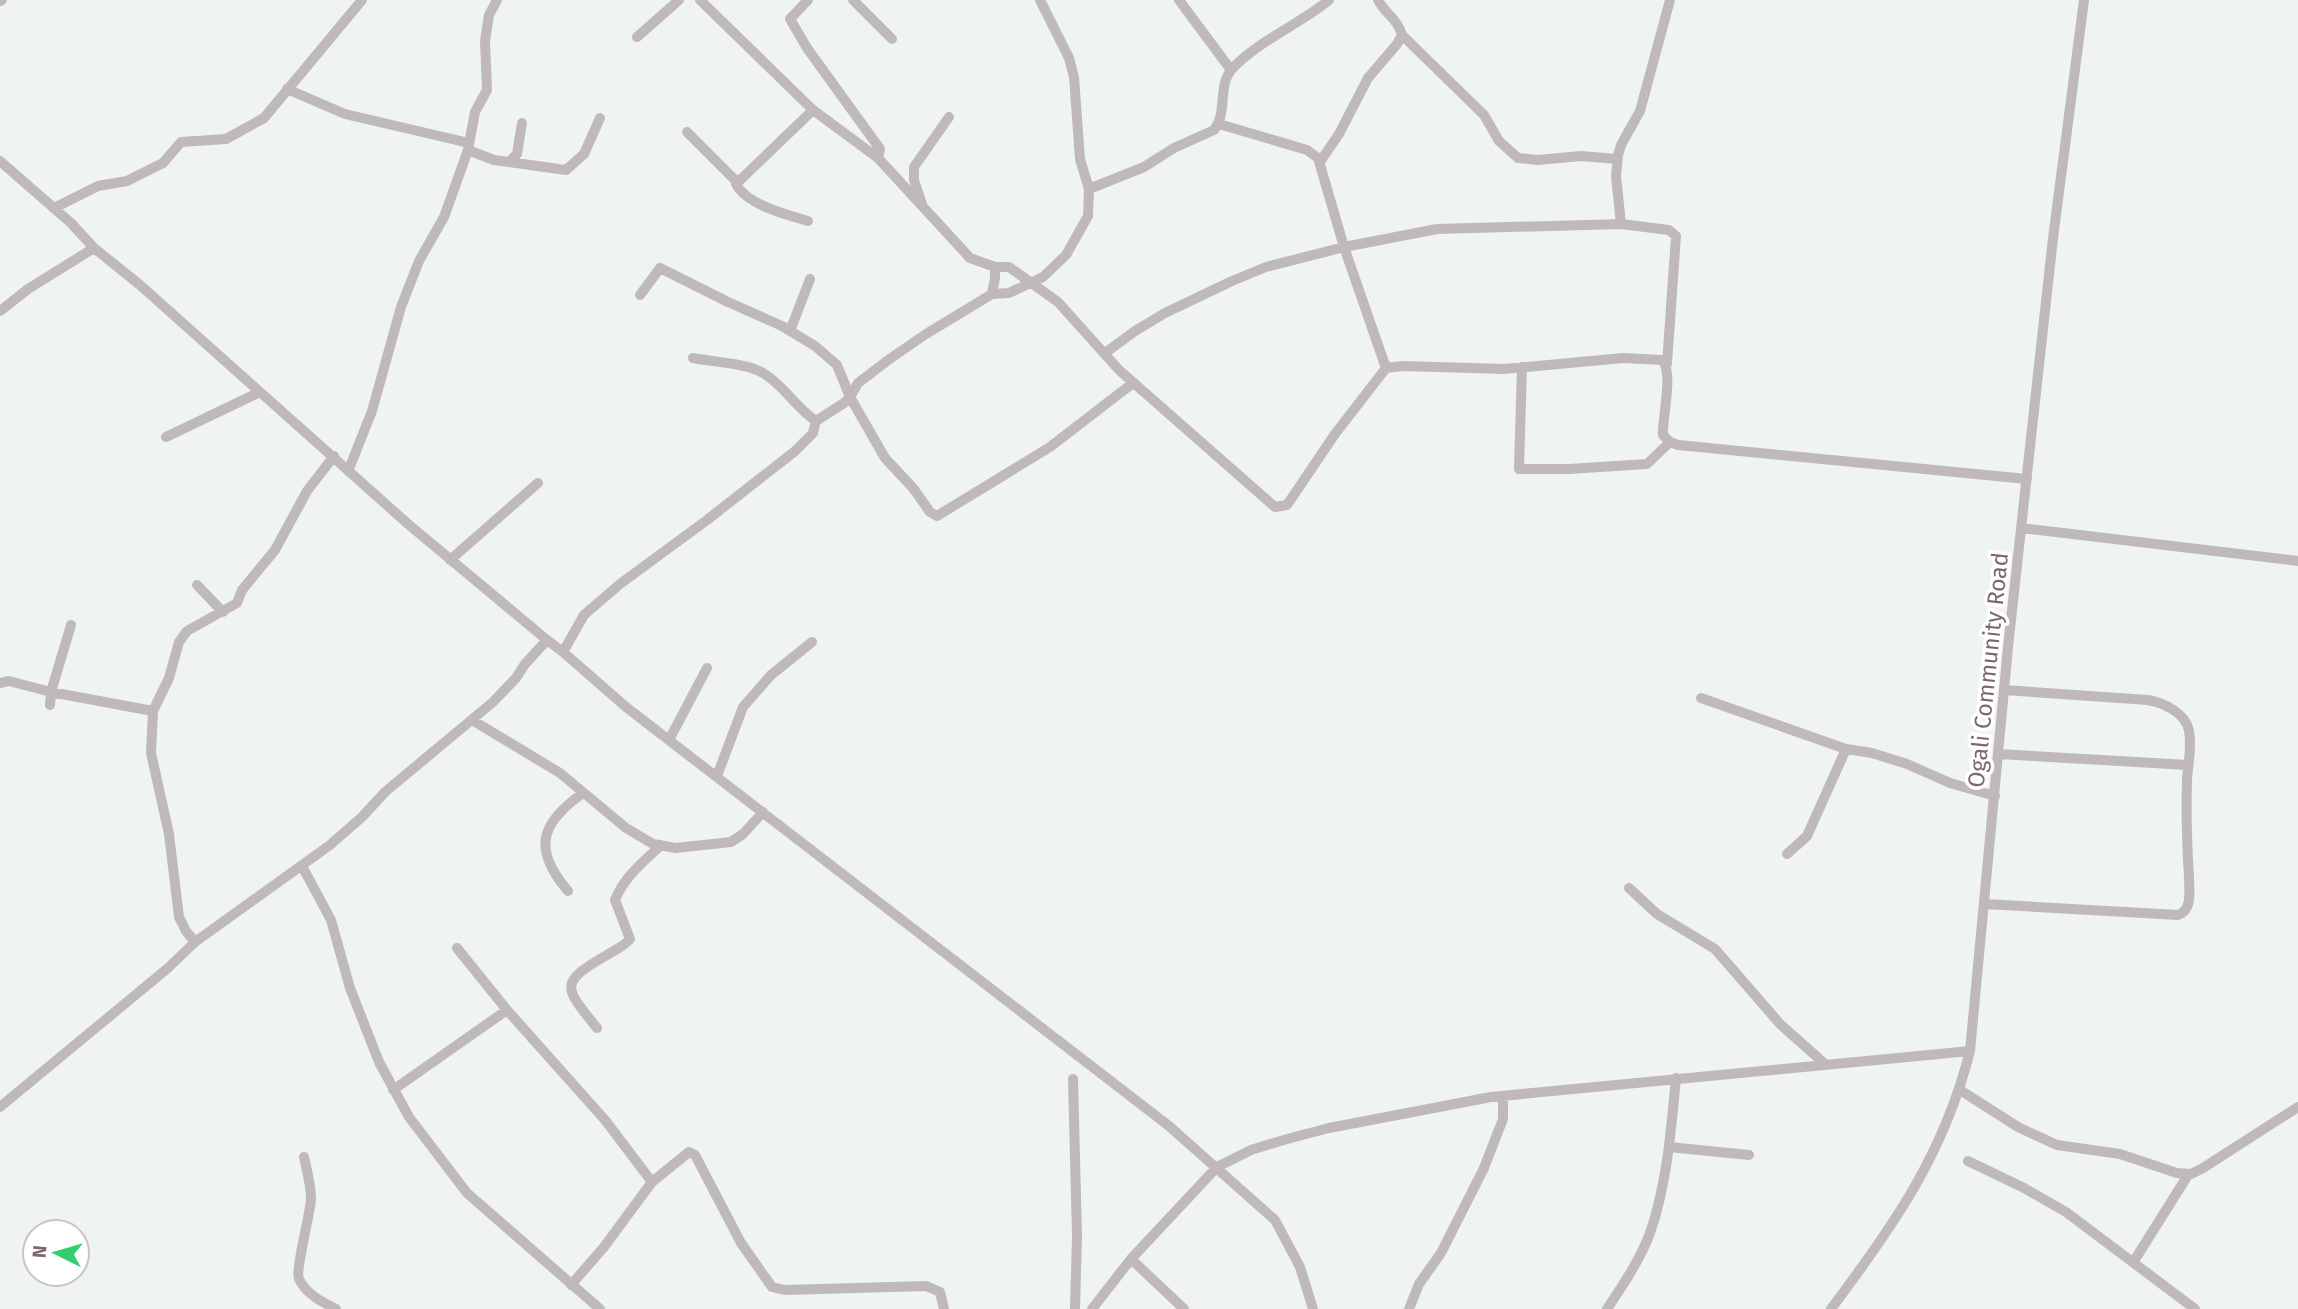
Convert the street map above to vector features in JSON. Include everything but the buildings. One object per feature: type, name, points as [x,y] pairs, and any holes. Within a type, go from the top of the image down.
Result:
[{"type":"street","points":[[54,208],[98,186],[127,181],[163,163],[181,142],[226,139],[264,118],[362,0]]},
{"type":"street","points":[[349,469],[372,411],[401,307],[419,261],[444,217],[468,146],[475,112],[487,90],[485,41],[489,15],[497,0]]},
{"type":"street","points":[[637,37],[679,0]]},
{"type":"street","points":[[700,0],[813,110],[878,158],[970,258],[995,267],[1009,267],[1058,302],[1133,383],[1275,507],[1287,505],[1335,434],[1386,368],[1402,366],[1504,369],[1622,358],[1662,360],[1667,364]]},
{"type":"street","points":[[808,0],[790,19],[807,48],[880,149],[878,158]]},
{"type":"street","points":[[853,0],[892,38]]},
{"type":"street","points":[[563,652],[584,615],[620,584],[794,452],[813,433],[816,421],[850,397],[858,383],[926,334],[992,294],[1009,293],[1043,277],[1070,249],[1088,216],[1089,189],[1080,159],[1072,67],[1040,0]]},
{"type":"street","points":[[1089,189],[1144,167],[1174,148],[1214,130],[1219,124],[1222,94],[1231,70],[1269,39],[1329,0]]},
{"type":"street","points":[[1378,0],[1383,9],[1398,23],[1402,35],[1483,115],[1499,141],[1518,158],[1538,160],[1581,156],[1617,159]]},
{"type":"street","points":[[1620,224],[1616,176],[1620,145],[1640,111],[1670,0]]},
{"type":"street","name":"Ogali Community Road","points":[[1831,1309],[1878,1247],[1917,1187],[1960,1090],[1970,1051],[2021,528],[2053,238],[2084,0]]},
{"type":"street","points":[[1182,1],[1231,70]]},
{"type":"street","points":[[1320,162],[1339,134],[1368,78],[1402,35]]},
{"type":"street","points":[[287,89],[345,114],[468,146],[494,160],[566,170],[584,154],[600,118]]},
{"type":"street","points":[[738,183],[813,110]]},
{"type":"street","points":[[924,208],[914,180],[914,167],[949,117]]},
{"type":"street","points":[[509,162],[517,154],[522,124]]},
{"type":"street","points":[[1219,124],[1307,150],[1320,162],[1343,247],[1386,368]]},
{"type":"street","points":[[687,132],[738,183],[741,194],[780,213],[808,221]]},
{"type":"street","points":[[0,161],[54,208],[94,248],[140,285],[450,560],[626,707],[1057,1038],[1217,1167],[1282,1229],[1300,1267],[1313,1309]]},
{"type":"street","points":[[1105,354],[1165,313],[1232,281],[1266,267],[1343,247],[1437,229],[1620,224],[1670,230],[1676,236],[1662,422],[1663,435],[1670,442],[1683,446],[2027,479]]},
{"type":"street","points":[[0,311],[28,289],[94,248]]},
{"type":"street","points":[[992,294],[995,267]]},
{"type":"street","points":[[640,295],[660,268],[790,331],[815,346],[837,365],[850,397],[885,458],[913,488],[930,512],[937,516],[1050,447],[1133,383]]},
{"type":"street","points":[[790,331],[810,279]]},
{"type":"street","points":[[693,358],[750,367],[762,372],[816,421]]},
{"type":"street","points":[[1521,366],[1518,470],[1647,464],[1670,442]]},
{"type":"street","points":[[166,437],[260,392]]},
{"type":"street","points":[[195,942],[179,917],[169,834],[151,753],[153,711],[170,678],[179,642],[187,631],[237,603],[242,590],[275,550],[307,491],[334,456]]},
{"type":"street","points":[[450,560],[538,483]]},
{"type":"street","points":[[2021,528],[2298,561]]},
{"type":"street","points":[[197,585],[223,612]]},
{"type":"street","points":[[50,705],[51,692],[71,625]]},
{"type":"street","points":[[0,1107],[168,968],[195,942],[330,845],[362,817],[384,792],[471,720],[516,678],[547,640]]},
{"type":"street","points":[[717,776],[743,707],[771,674],[812,642]]},
{"type":"street","points":[[669,740],[707,668]]},
{"type":"street","points":[[0,683],[9,681],[51,692],[153,711]]},
{"type":"street","points":[[1984,904],[2178,915],[2184,913],[2188,907],[2189,731],[2170,706],[2148,700],[2004,690]]},
{"type":"street","points":[[1701,698],[1846,749],[1872,753],[1907,764],[1951,783],[1995,796]]},
{"type":"street","points":[[471,720],[560,773],[626,828],[653,844],[676,848],[731,842],[743,834],[763,812]]},
{"type":"street","points":[[1787,854],[1807,836],[1846,749]]},
{"type":"street","points":[[1998,754],[2188,765]]},
{"type":"street","points":[[568,891],[548,859],[544,842],[557,816],[583,793]]},
{"type":"street","points":[[597,1028],[569,986],[572,978],[623,947],[630,939],[615,900],[619,889],[630,875],[661,845]]},
{"type":"street","points":[[302,866],[331,920],[365,1031],[393,1090],[433,1150],[467,1193],[600,1309]]},
{"type":"street","points":[[1629,888],[1657,914],[1715,949],[1780,1024],[1825,1064]]},
{"type":"street","points":[[457,948],[507,1010],[605,1120],[652,1182]]},
{"type":"street","points":[[393,1090],[507,1010]]},
{"type":"street","points":[[1092,1309],[1130,1259],[1217,1167],[1251,1150],[1328,1128],[1503,1096],[1970,1051]]},
{"type":"street","points":[[1608,1309],[1649,1234],[1659,1201],[1669,1147],[1676,1078]]},
{"type":"street","points":[[1073,1079],[1077,1236],[1075,1309]]},
{"type":"street","points":[[1960,1090],[2018,1127],[2057,1145],[2120,1154],[2188,1175],[2298,1107]]},
{"type":"street","points":[[1409,1309],[1419,1284],[1441,1253],[1483,1168],[1503,1119],[1503,1096]]},
{"type":"street","points":[[1669,1147],[1749,1155]]},
{"type":"street","points":[[571,1285],[604,1247],[652,1182],[686,1153],[695,1155],[741,1243],[772,1287],[785,1290],[926,1286],[940,1292],[944,1309]]},
{"type":"street","points":[[304,1157],[311,1198],[298,1277],[307,1291],[336,1309]]},
{"type":"street","points":[[1968,1161],[2066,1212],[2195,1309]]},
{"type":"street","points":[[2134,1261],[2188,1175]]},
{"type":"street","points":[[1130,1259],[1185,1309]]}]
